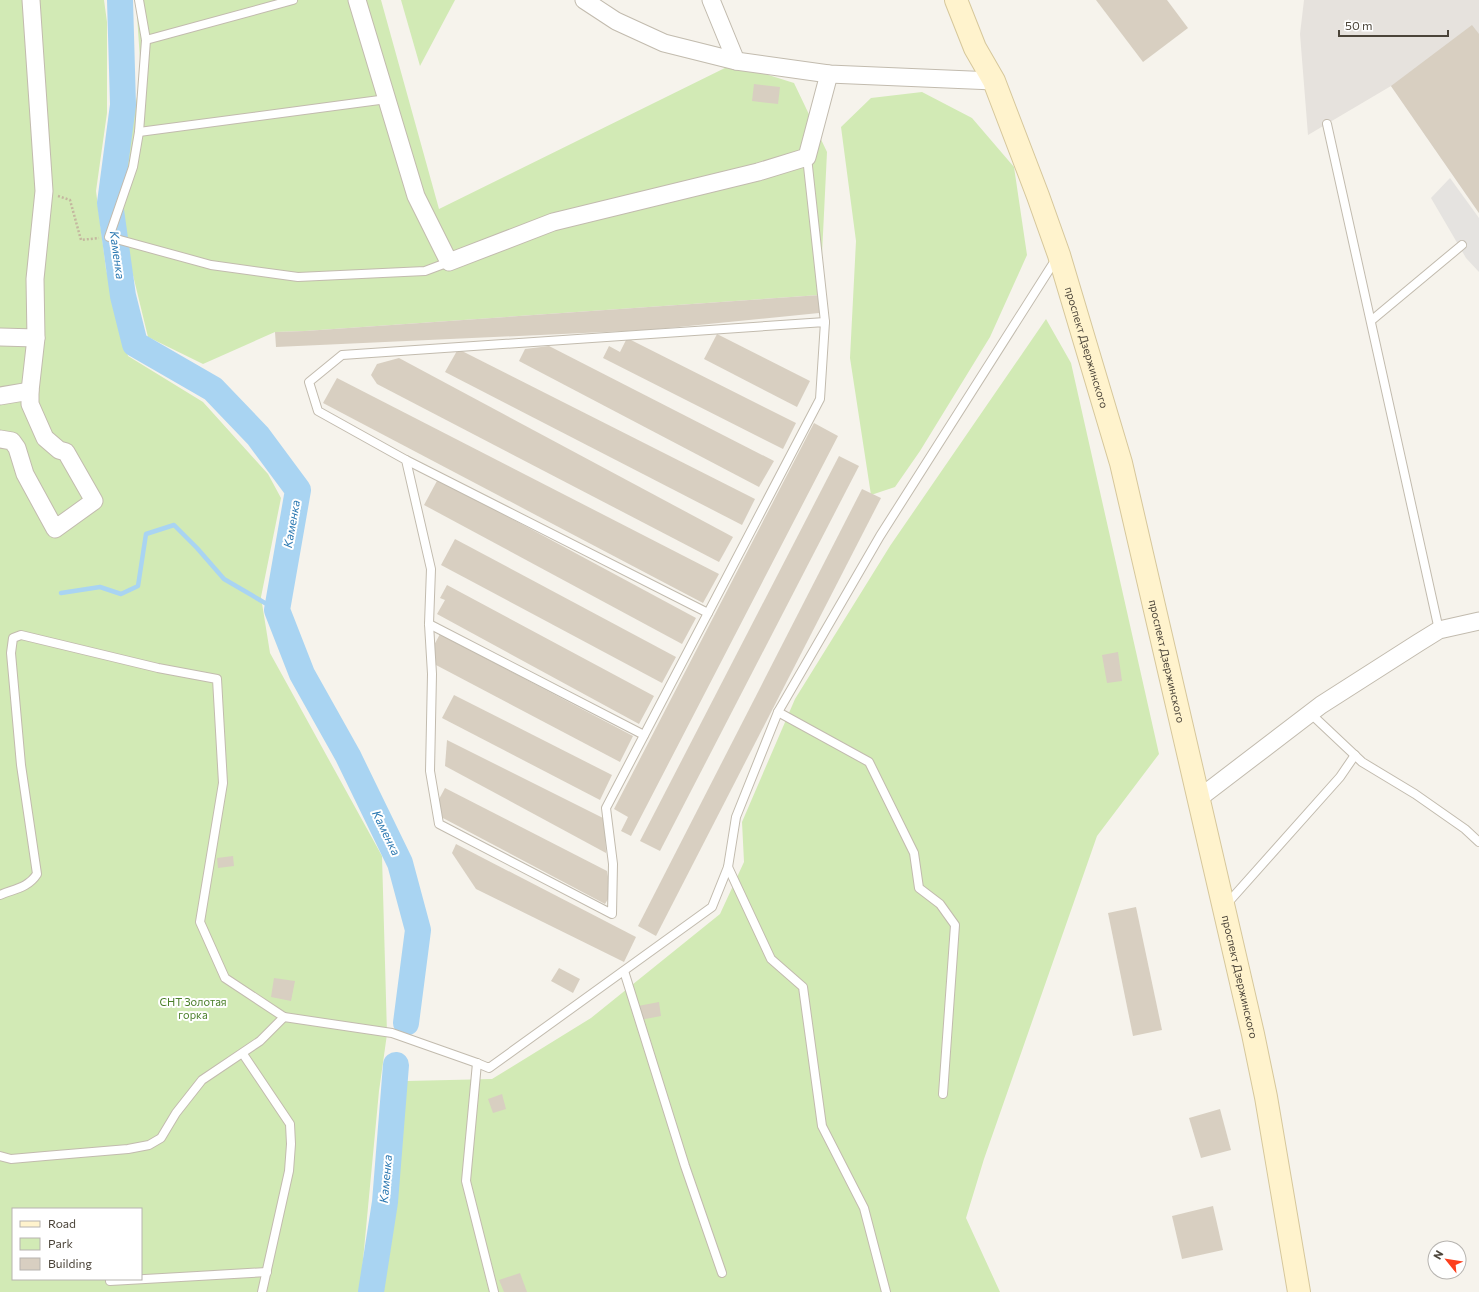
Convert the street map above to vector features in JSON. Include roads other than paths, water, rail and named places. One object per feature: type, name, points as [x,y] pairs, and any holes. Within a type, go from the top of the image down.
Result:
[{"type":"street","points":[[0,440],[12,441],[26,474],[55,529],[94,501],[66,452],[59,450],[45,438],[30,404],[36,338],[35,279],[44,191],[31,0]]},
{"type":"street","points":[[357,0],[416,196],[449,262],[553,222],[758,172],[807,157],[830,74]]},
{"type":"street","points":[[584,0],[616,21],[664,42],[736,61],[830,74],[994,81]]},
{"type":"street","points":[[711,0],[736,61]]},
{"type":"street","name":"проспект Дзержинского","points":[[956,0],[975,48],[994,81],[1059,255],[1121,463],[1266,1097],[1299,1292]]},
{"type":"street","points":[[0,338],[36,338]]},
{"type":"street","points":[[0,396],[30,391]]},
{"type":"street","points":[[1198,799],[1310,713],[1439,630],[1479,621]]},
{"type":"lane","points":[[138,0],[146,40],[140,132],[133,167],[109,237],[211,265],[298,277],[425,272],[449,262]]},
{"type":"lane","points":[[146,40],[293,0]]},
{"type":"lane","points":[[140,132],[387,99]]},
{"type":"lane","points":[[1327,124],[1372,320],[1439,630]]},
{"type":"lane","points":[[406,460],[431,569],[429,624],[432,674],[430,771],[439,824],[612,914],[613,864],[606,808],[820,399],[825,322],[807,157]]},
{"type":"lane","points":[[1372,320],[1462,245]]},
{"type":"lane","points":[[0,896],[24,887],[32,882],[36,874],[22,765],[11,653],[13,638],[21,635],[158,668],[217,678],[223,784],[200,922],[225,978],[284,1017],[392,1034],[477,1062],[489,1068],[712,907],[728,867],[736,818],[778,712],[880,536],[1059,255]]},
{"type":"lane","points":[[708,613],[406,460],[318,411],[309,382],[342,355],[825,322]]},
{"type":"lane","points":[[429,624],[644,735]]},
{"type":"lane","points":[[778,712],[869,762],[914,853],[919,888],[940,904],[955,925],[943,1094]]},
{"type":"lane","points":[[1310,713],[1362,762],[1415,794],[1466,829],[1479,842]]},
{"type":"lane","points":[[1223,908],[1340,777],[1355,756]]},
{"type":"lane","points":[[728,867],[771,959],[803,987],[822,1126],[864,1208],[886,1292]]},
{"type":"lane","points":[[624,971],[685,1166],[722,1273]]},
{"type":"lane","points":[[0,1156],[11,1159],[128,1149],[149,1145],[161,1138],[176,1113],[202,1080],[243,1054],[260,1041],[284,1017]]},
{"type":"lane","points":[[243,1054],[290,1124],[292,1144],[288,1171],[262,1292]]},
{"type":"lane","points":[[477,1062],[466,1181],[494,1292]]},
{"type":"lane","points":[[142,1279],[267,1272]]},
{"type":"lane","points":[[110,1281],[127,1280]]},
{"type":"waterway","name":"Каменка","points":[[120,0],[123,105],[110,203],[123,296],[135,344],[213,389],[258,436],[298,490],[277,610],[302,674],[348,756],[400,863],[418,930],[406,1023]]},
{"type":"waterway","points":[[61,593],[100,587],[121,594],[138,586],[146,534],[174,525],[197,548],[224,579],[277,610]]},
{"type":"waterway","name":"Каменка","points":[[371,1292],[385,1202],[396,1065]]},
{"type":"park label","name":"СНТ Золотая горка","points":[[193,1008]]}]
